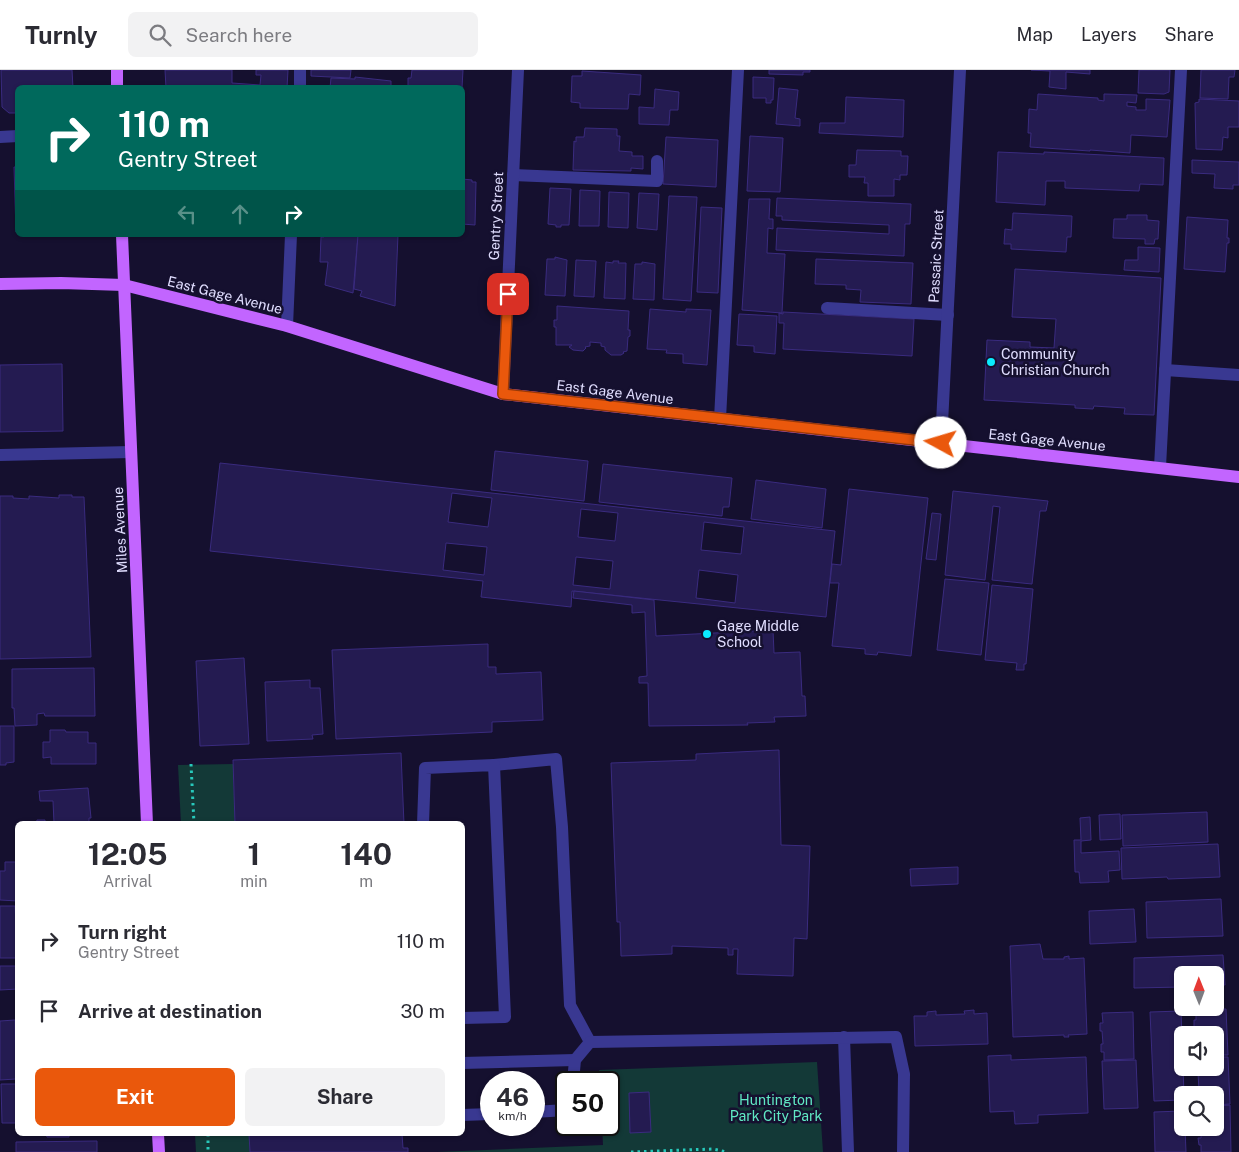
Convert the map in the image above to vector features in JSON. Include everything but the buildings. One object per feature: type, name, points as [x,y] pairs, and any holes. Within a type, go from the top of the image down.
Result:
[{"type":"main road","points":[[117,70],[117,85]]},
{"type":"main road","name":"Miles Avenue","points":[[122,237],[147,821]]},
{"type":"main road","name":"East Gage Avenue","points":[[0,284],[124,285],[286,326],[503,394],[1239,477]]},
{"type":"main road","points":[[158,1136],[159,1152]]},
{"type":"street","points":[[300,70],[300,85]]},
{"type":"street","name":"Gentry Street","points":[[503,394],[518,70]]},
{"type":"street","points":[[720,419],[738,70]]},
{"type":"street","name":"Passaic Street","points":[[941,443],[960,70]]},
{"type":"street","points":[[1160,467],[1181,70]]},
{"type":"street","points":[[0,137],[15,136]]},
{"type":"street","points":[[513,175],[657,181],[657,161]]},
{"type":"street","points":[[286,326],[292,237]]},
{"type":"street","points":[[827,308],[948,315]]},
{"type":"street","points":[[1165,370],[1239,375]]},
{"type":"street","points":[[0,455],[131,452]]},
{"type":"street","points":[[423,821],[424,768],[494,765],[556,759],[562,827],[570,1005],[590,1042]]},
{"type":"street","points":[[465,1018],[504,1016],[494,765]]},
{"type":"street","points":[[844,1037],[848,1152]]},
{"type":"street","points":[[573,1071],[574,1060],[590,1042],[896,1037],[904,1074],[903,1152]]},
{"type":"street","points":[[465,1063],[574,1060]]},
{"type":"street","points":[[465,1115],[480,1114]]},
{"type":"path","points":[[191,764],[194,821]]},
{"type":"path","points":[[208,1136],[208,1152]]},
{"type":"path","points":[[630,1152],[713,1149],[727,1152]]},
{"type":"green space","points":[[233,764],[235,821],[181,821],[178,765]]},
{"type":"green space","name":"Huntington Park City Park","points":[[817,1062],[823,1152],[437,1152],[603,1145],[603,1136],[620,1136],[620,1071],[599,1070]]},
{"type":"green space","points":[[195,1136],[249,1136],[250,1152],[196,1152]]},
{"type":"place","name":"Community Christian Church","points":[[991,362]]},
{"type":"place","name":"Gage Middle School","points":[[707,634]]},
{"type":"route","points":[[508,294],[503,394],[941,443]]}]
